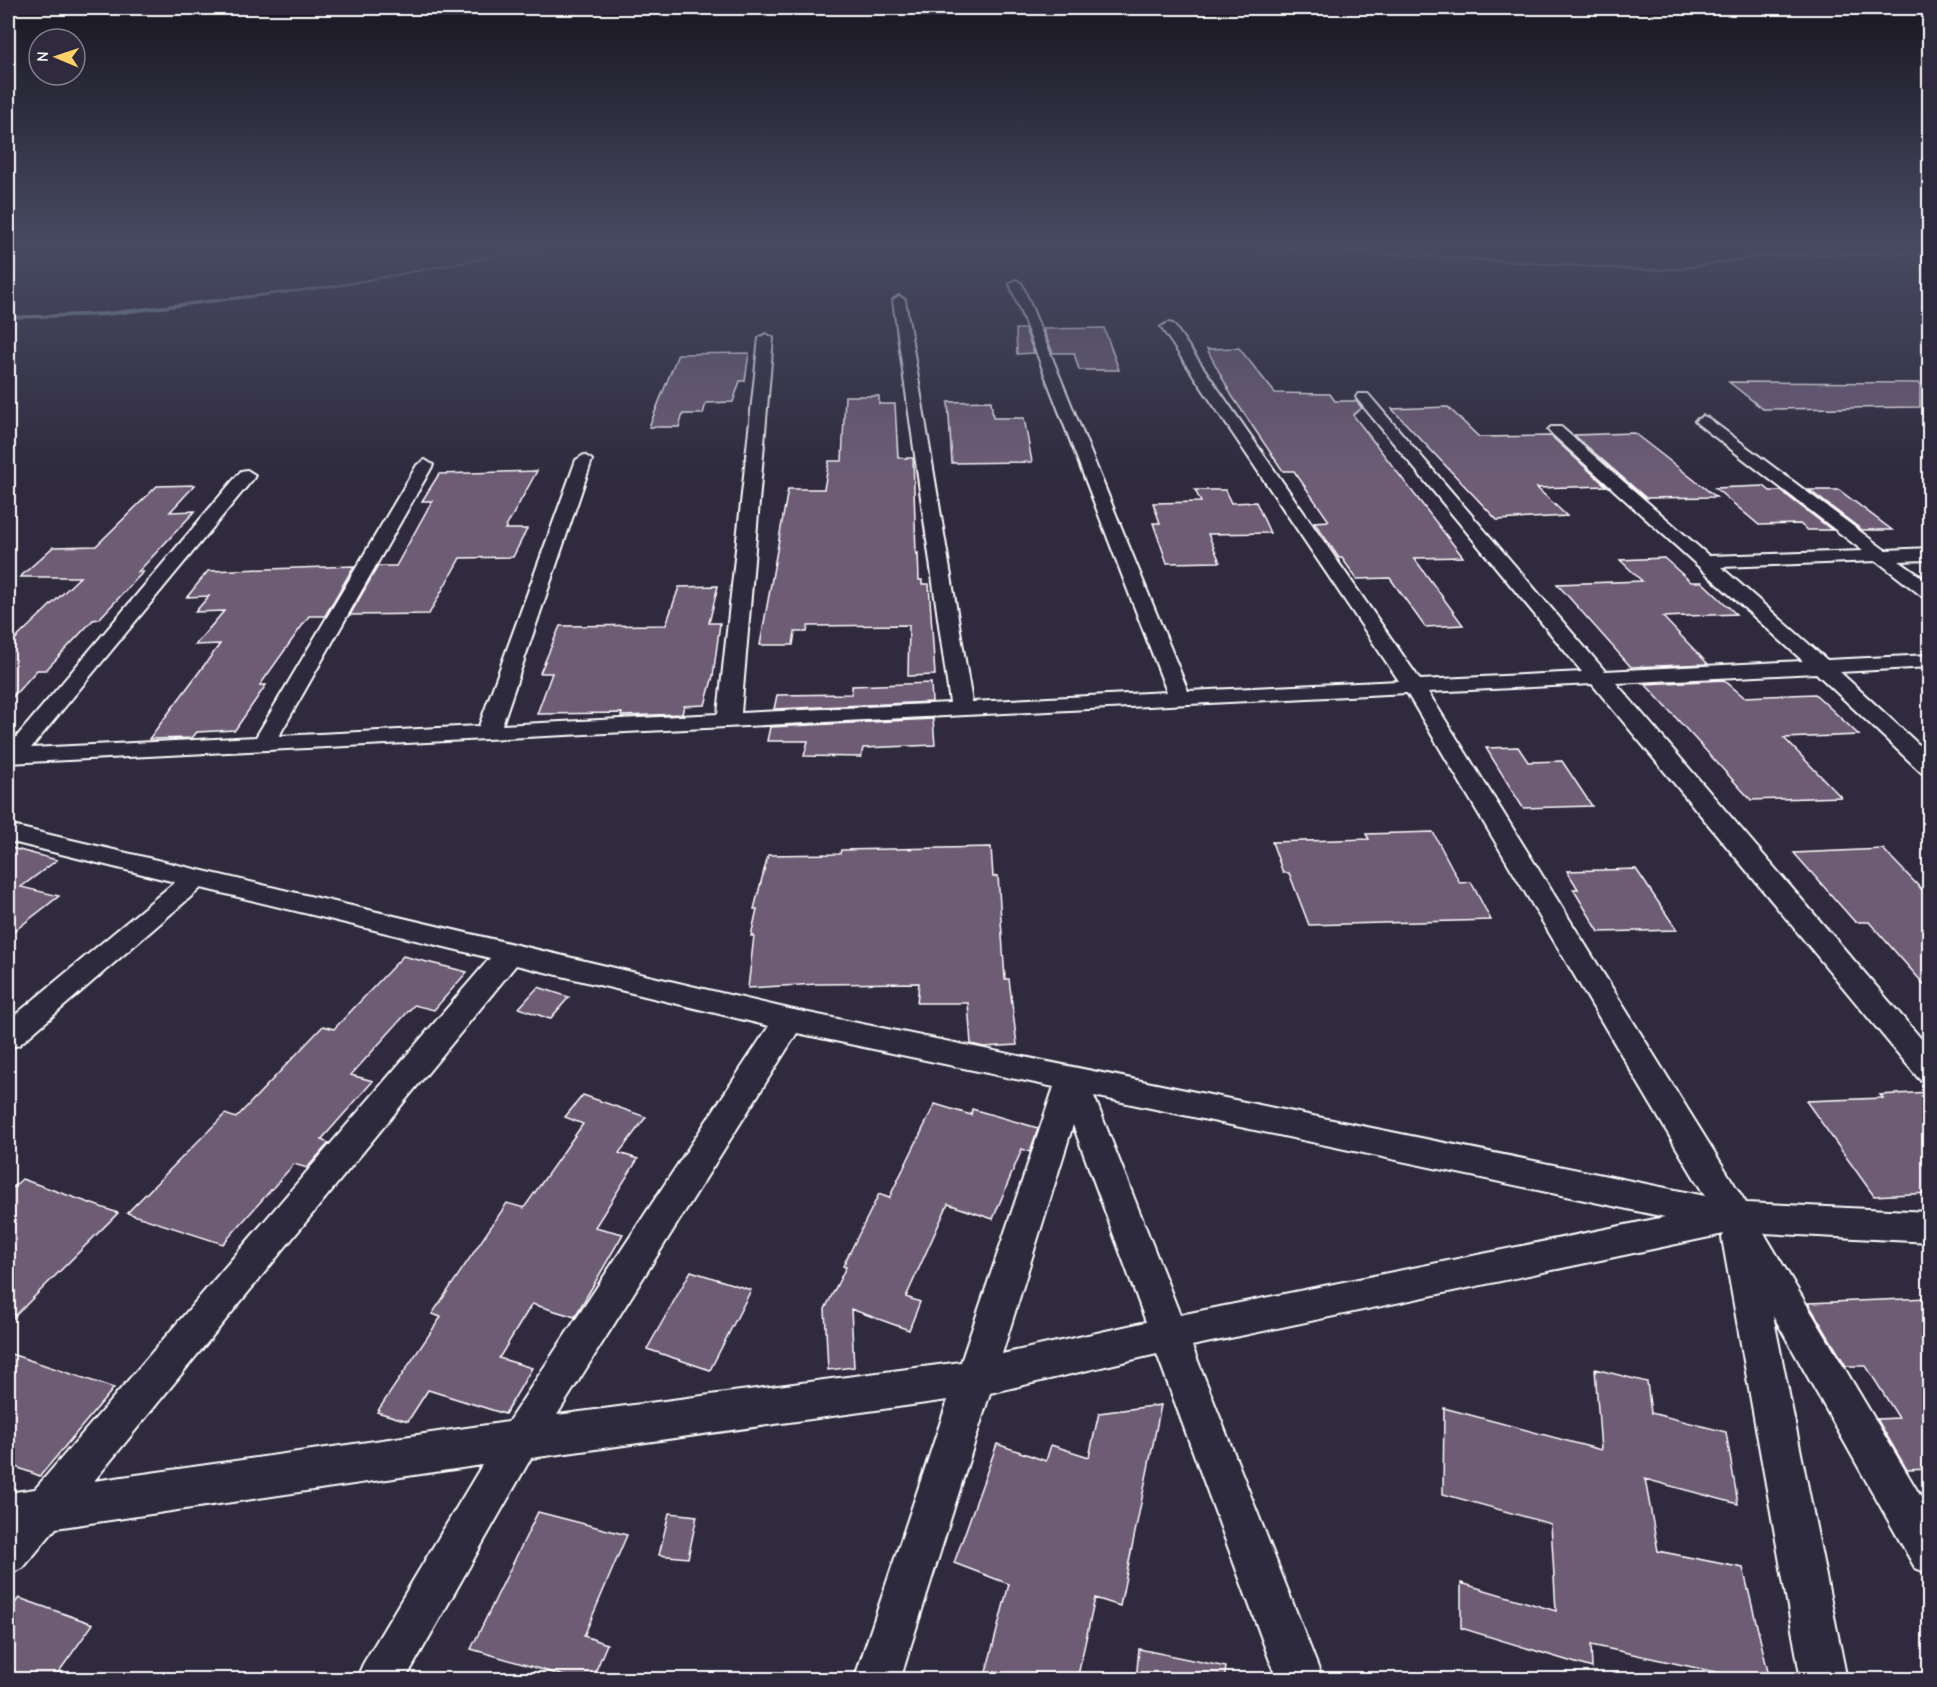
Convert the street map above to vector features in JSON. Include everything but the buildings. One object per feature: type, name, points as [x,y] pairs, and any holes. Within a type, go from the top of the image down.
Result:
[{"type":"street","points":[[902,324],[962,709]]},
{"type":"street","points":[[1032,324],[1180,698]]},
{"type":"street","points":[[1168,327],[1413,686],[1736,1217],[1929,1553]]},
{"type":"street","points":[[729,720],[766,338]]},
{"type":"street","points":[[1363,397],[1929,1071]]},
{"type":"street","points":[[1703,421],[1929,593]]},
{"type":"street","points":[[1556,430],[1821,666],[1929,768]]},
{"type":"street","points":[[488,732],[584,460]]},
{"type":"street","points":[[263,744],[425,465]]},
{"type":"street","points":[[10,756],[247,475]]},
{"type":"street","points":[[1705,562],[1929,554]]},
{"type":"street","points":[[10,756],[1929,661]]},
{"type":"street","points":[[8,833],[789,1020],[1736,1217],[1929,1227]]},
{"type":"street","points":[[8,1037],[196,878]]},
{"type":"street","points":[[8,1553],[25,1512],[509,954]]},
{"type":"street","points":[[379,1680],[519,1440],[789,1020]]},
{"type":"street","points":[[1072,1079],[1300,1680]]},
{"type":"street","points":[[877,1680],[1072,1079]]},
{"type":"street","points":[[25,1512],[519,1440],[975,1378],[1169,1334],[1736,1217]]},
{"type":"street","points":[[1736,1217],[1824,1680]]}]
